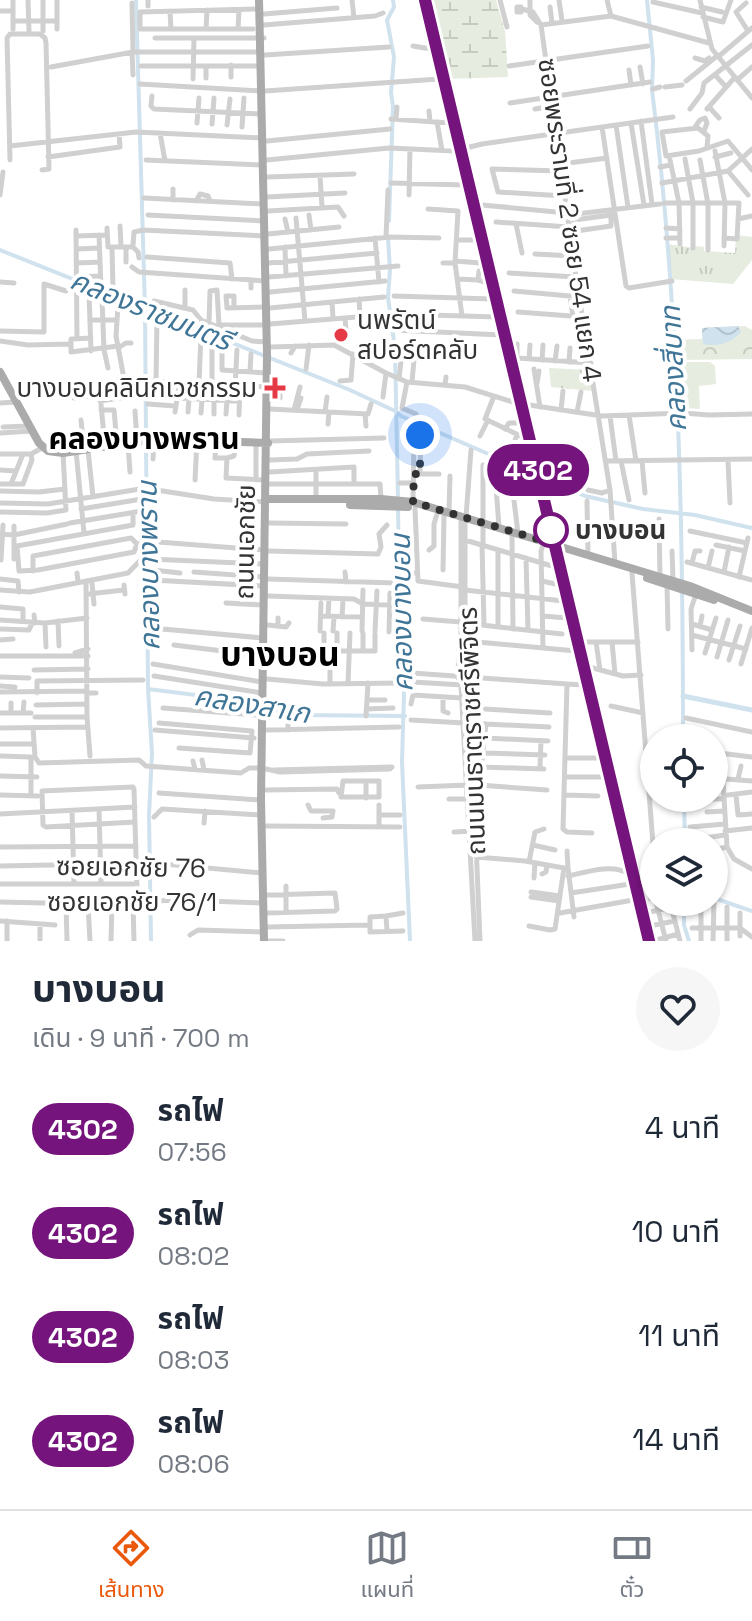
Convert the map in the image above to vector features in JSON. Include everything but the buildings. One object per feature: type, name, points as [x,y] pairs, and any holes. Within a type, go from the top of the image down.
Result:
[{"type":"main road","name":"ถนนเอกชัย","points":[[261,6],[264,25],[262,38]]},
{"type":"main road","name":"ถนนเอกชัย","points":[[261,6],[264,221],[269,249],[270,409],[264,443],[270,460],[265,479]]},
{"type":"main road","name":"ถนนเอกชัย","points":[[263,54],[261,114],[264,140]]},
{"type":"main road","name":"ถนนเอกชัย","points":[[264,162],[267,177],[268,307]]},
{"type":"main road","name":"ถนนเอกชัย","points":[[266,936],[267,769],[260,735],[268,596],[264,564],[269,523],[264,443],[269,354]]},
{"type":"main road","points":[[0,372],[3,384],[42,448],[53,453],[142,440],[264,443]]},
{"type":"main road","points":[[316,502],[381,499],[397,503]]},
{"type":"main road","name":"ถนนเอกชัย","points":[[265,680],[263,656],[267,626],[263,605],[267,501]]},
{"type":"main road","points":[[267,501],[414,505],[660,577],[697,594],[749,610]]},
{"type":"main road","points":[[483,525],[499,527],[515,534]]},
{"type":"main road","points":[[563,550],[615,563],[749,610]]},
{"type":"main road","name":"ถนนเอกชัย","points":[[266,936],[261,800],[267,769]]},
{"type":"street","points":[[13,0],[13,29]]},
{"type":"street","points":[[28,0],[29,31]]},
{"type":"street","points":[[43,0],[43,31]]},
{"type":"street","points":[[57,0],[57,29]]},
{"type":"street","points":[[352,0],[354,18]]},
{"type":"street","points":[[500,0],[507,27]]},
{"type":"street","points":[[530,0],[531,13]]},
{"type":"street","points":[[559,0],[562,21]]},
{"type":"street","points":[[607,0],[611,16]]},
{"type":"street","points":[[653,2],[722,12]]},
{"type":"street","points":[[701,9],[722,22],[732,2]]},
{"type":"street","points":[[132,3],[133,75]]},
{"type":"street","points":[[510,103],[631,85],[684,83],[747,26],[736,12],[746,3]]},
{"type":"street","points":[[253,29],[140,29],[140,12],[239,10],[261,6],[337,8]]},
{"type":"street","points":[[550,7],[552,23]]},
{"type":"street","points":[[504,16],[519,8],[531,13],[541,25],[611,16],[709,43]]},
{"type":"street","points":[[701,9],[709,43],[752,98]]},
{"type":"street","points":[[206,29],[207,10]]},
{"type":"street","points":[[238,29],[239,10]]},
{"type":"street","points":[[0,11],[13,11]]},
{"type":"street","points":[[170,11],[171,29]]},
{"type":"street","points":[[264,25],[383,13]]},
{"type":"street","points":[[13,21],[57,21]]},
{"type":"street","name":"ซอยพระรามที่ 2 ซอย 54 แยก 4","points":[[541,25],[584,317],[587,363],[610,490],[615,563]]},
{"type":"street","points":[[10,160],[7,41],[10,34],[40,34],[45,38],[49,169]]},
{"type":"street","points":[[155,38],[262,38]]},
{"type":"street","points":[[193,79],[194,38]]},
{"type":"street","points":[[719,118],[704,105],[704,83],[752,45]]},
{"type":"street","points":[[413,46],[430,49],[441,88]]},
{"type":"street","points":[[509,66],[648,46]]},
{"type":"street","points":[[51,67],[135,52],[263,54],[388,47],[386,58]]},
{"type":"street","points":[[695,58],[705,61],[716,55]]},
{"type":"street","points":[[219,75],[220,65]]},
{"type":"street","points":[[231,65],[231,77]]},
{"type":"street","points":[[246,65],[246,73]]},
{"type":"street","points":[[141,66],[261,66]]},
{"type":"street","points":[[206,66],[206,78]]},
{"type":"street","points":[[640,67],[653,85]]},
{"type":"street","points":[[690,109],[704,105],[752,67]]},
{"type":"street","points":[[629,70],[631,85]]},
{"type":"street","points":[[717,77],[726,87]]},
{"type":"street","points":[[140,84],[263,91],[439,79]]},
{"type":"street","points":[[194,88],[197,123]]},
{"type":"street","points":[[152,96],[152,108],[261,114]]},
{"type":"street","points":[[212,124],[214,98]]},
{"type":"street","points":[[242,127],[244,98]]},
{"type":"street","points":[[227,125],[230,99]]},
{"type":"street","points":[[535,109],[553,106]]},
{"type":"street","points":[[397,107],[394,119],[450,123]]},
{"type":"street","points":[[429,111],[430,122]]},
{"type":"street","points":[[146,160],[264,162],[391,148],[461,150],[673,117]]},
{"type":"street","points":[[694,128],[698,121],[705,118],[707,124],[704,131]]},
{"type":"street","points":[[641,121],[652,204]]},
{"type":"street","points":[[437,122],[442,150]]},
{"type":"street","points":[[631,123],[644,205]]},
{"type":"street","points":[[616,125],[628,207]]},
{"type":"street","points":[[602,127],[627,287],[670,281]]},
{"type":"street","points":[[707,147],[709,139],[704,131],[694,128],[662,131],[665,155],[670,156],[707,147],[728,141],[752,170]]},
{"type":"street","points":[[10,146],[138,132],[264,140],[390,129]]},
{"type":"street","points":[[160,133],[165,161]]},
{"type":"street","points":[[48,157],[120,147],[119,134]]},
{"type":"street","points":[[77,139],[78,153]]},
{"type":"street","points":[[409,195],[410,149]]},
{"type":"street","points":[[662,183],[728,171],[752,149]]},
{"type":"street","points":[[724,246],[725,203],[715,154],[731,153]]},
{"type":"street","points":[[564,196],[498,192],[493,167],[561,168],[591,164],[607,158]]},
{"type":"street","points":[[685,159],[693,203],[693,245],[708,243]]},
{"type":"street","points":[[700,160],[708,204],[708,250]]},
{"type":"street","points":[[660,167],[671,162],[679,203],[680,241],[666,238]]},
{"type":"street","points":[[638,169],[647,168]]},
{"type":"street","points":[[482,205],[567,214],[662,203],[739,203],[750,193],[728,171]]},
{"type":"street","points":[[0,193],[3,172]]},
{"type":"street","points":[[267,177],[354,174]]},
{"type":"street","points":[[320,176],[322,207]]},
{"type":"street","points":[[391,183],[465,185]]},
{"type":"street","points":[[173,189],[173,200]]},
{"type":"street","points":[[388,190],[388,237]]},
{"type":"street","points":[[711,192],[722,190]]},
{"type":"street","points":[[266,204],[290,196],[345,193]]},
{"type":"street","points":[[290,196],[294,209]]},
{"type":"street","points":[[144,198],[266,204],[294,209],[340,207],[344,216]]},
{"type":"street","points":[[724,238],[737,239],[739,203]]},
{"type":"street","points":[[428,209],[458,211],[455,262],[466,287]]},
{"type":"street","points":[[148,215],[264,221]]},
{"type":"street","points":[[309,215],[311,230]]},
{"type":"street","points":[[570,236],[576,231],[611,226],[611,215],[574,220],[573,228],[576,231]]},
{"type":"street","points":[[296,218],[305,321]]},
{"type":"street","points":[[323,218],[324,229]]},
{"type":"street","points":[[285,219],[288,232]]},
{"type":"street","points":[[738,219],[751,219]]},
{"type":"street","points":[[496,222],[569,227]]},
{"type":"street","points":[[516,224],[522,253]]},
{"type":"street","points":[[120,226],[129,247]]},
{"type":"street","points":[[668,226],[680,226]]},
{"type":"street","points":[[339,227],[266,235],[140,230],[133,233],[129,265],[145,273],[251,280],[286,261],[377,253]]},
{"type":"street","points":[[104,232],[108,246],[129,247],[138,252],[139,258]]},
{"type":"street","points":[[77,339],[76,233],[104,232]]},
{"type":"street","points":[[101,286],[99,248],[104,232]]},
{"type":"street","points":[[269,249],[388,237],[439,238]]},
{"type":"street","points":[[270,292],[281,287],[302,289],[382,282],[375,238]]},
{"type":"street","points":[[457,240],[472,240]]},
{"type":"street","points":[[285,247],[286,276]]},
{"type":"street","points":[[77,249],[99,248]]},
{"type":"street","points":[[112,248],[113,289]]},
{"type":"street","points":[[535,254],[573,256]]},
{"type":"street","points":[[145,273],[150,257],[230,263],[232,279]]},
{"type":"street","points":[[77,263],[100,262]]},
{"type":"street","points":[[443,263],[481,263]]},
{"type":"street","points":[[268,273],[286,276],[393,266]]},
{"type":"street","points":[[462,316],[460,298],[464,270]]},
{"type":"street","points":[[478,283],[479,271]]},
{"type":"street","points":[[509,273],[576,277]]},
{"type":"street","points":[[77,280],[100,276]]},
{"type":"street","points":[[462,279],[488,283]]},
{"type":"street","points":[[251,280],[251,288]]},
{"type":"street","points":[[0,282],[14,283]]},
{"type":"street","points":[[0,331],[44,332],[44,284],[66,291]]},
{"type":"street","points":[[185,290],[185,308]]},
{"type":"street","points":[[212,290],[218,292],[214,324],[210,291],[212,290]]},
{"type":"street","points":[[514,291],[581,297]]},
{"type":"street","points":[[89,293],[91,351]]},
{"type":"street","points":[[394,296],[492,299]]},
{"type":"street","points":[[570,296],[573,317]]},
{"type":"street","points":[[234,307],[304,305],[384,297]]},
{"type":"street","points":[[102,299],[104,350],[108,368]]},
{"type":"street","points":[[359,299],[360,316]]},
{"type":"street","points":[[154,301],[194,311],[200,319],[252,341],[269,354],[295,346],[334,345],[409,382],[465,387],[516,403],[610,416],[752,412]]},
{"type":"street","points":[[332,302],[333,318]]},
{"type":"street","points":[[118,306],[118,347],[125,384]]},
{"type":"street","points":[[76,312],[90,312]]},
{"type":"street","points":[[518,312],[584,317]]},
{"type":"street","points":[[214,324],[268,324],[391,314],[498,317]]},
{"type":"street","points":[[157,317],[153,381],[280,388],[280,398]]},
{"type":"street","points":[[345,318],[346,330]]},
{"type":"street","points":[[90,320],[117,320]]},
{"type":"street","points":[[395,330],[501,332],[516,403]]},
{"type":"street","points":[[201,334],[205,386],[215,400],[214,414]]},
{"type":"street","points":[[91,338],[71,339],[71,352],[104,350],[131,343]]},
{"type":"street","points":[[201,413],[212,339]]},
{"type":"street","points":[[0,341],[27,345],[71,344]]},
{"type":"street","points":[[222,344],[222,370],[267,373]]},
{"type":"street","points":[[517,344],[516,358],[587,363],[584,349]]},
{"type":"street","points":[[306,369],[309,345]]},
{"type":"street","points":[[529,359],[530,345]]},
{"type":"street","points":[[542,360],[543,345]]},
{"type":"street","points":[[291,353],[295,346]]},
{"type":"street","points":[[555,361],[557,346]]},
{"type":"street","points":[[569,362],[570,348]]},
{"type":"street","points":[[200,349],[212,350]]},
{"type":"street","points":[[396,349],[401,355],[415,355]]},
{"type":"street","points":[[416,414],[402,408],[417,349],[446,350]]},
{"type":"street","points":[[226,414],[235,387],[237,350]]},
{"type":"street","points":[[250,371],[251,354]]},
{"type":"street","points":[[340,381],[351,380],[353,354]]},
{"type":"street","points":[[383,397],[401,361]]},
{"type":"street","points":[[537,370],[540,407]]},
{"type":"street","points":[[445,385],[446,377]]},
{"type":"street","points":[[73,384],[98,382],[105,447]]},
{"type":"street","points":[[100,395],[138,382]]},
{"type":"street","points":[[188,412],[190,399],[205,386]]},
{"type":"street","points":[[148,404],[175,409],[179,387]]},
{"type":"street","points":[[235,387],[240,398],[239,415]]},
{"type":"street","points":[[295,410],[300,387]]},
{"type":"street","points":[[561,410],[563,391]]},
{"type":"street","points":[[577,412],[581,392]]},
{"type":"street","points":[[179,398],[228,401],[255,394]]},
{"type":"street","points":[[74,398],[132,396]]},
{"type":"street","points":[[494,396],[485,417],[520,436],[514,442],[509,459],[526,465]]},
{"type":"street","points":[[327,397],[328,424]]},
{"type":"street","points":[[295,410],[302,400]]},
{"type":"street","points":[[0,403],[16,402]]},
{"type":"street","points":[[270,409],[369,414],[371,404]]},
{"type":"street","points":[[101,410],[114,410],[117,445]]},
{"type":"street","points":[[135,411],[142,440],[153,459]]},
{"type":"street","points":[[365,414],[366,426]]},
{"type":"street","points":[[629,415],[645,493]]},
{"type":"street","points":[[610,416],[629,500]]},
{"type":"street","points":[[81,420],[80,499],[84,533]]},
{"type":"street","points":[[480,436],[488,420]]},
{"type":"street","points":[[505,429],[509,423],[518,423]]},
{"type":"street","points":[[2,430],[31,428]]},
{"type":"street","points":[[406,433],[421,436],[414,483],[417,574],[420,582],[563,601]]},
{"type":"street","points":[[264,443],[384,438]]},
{"type":"street","points":[[414,438],[417,474]]},
{"type":"street","points":[[166,451],[167,439]]},
{"type":"street","points":[[130,472],[142,440]]},
{"type":"street","points":[[195,480],[197,440]]},
{"type":"street","points":[[216,441],[215,458],[234,456],[236,442]]},
{"type":"street","points":[[514,442],[520,444],[523,450]]},
{"type":"street","points":[[0,454],[31,454],[42,448]]},
{"type":"street","points":[[83,450],[93,497]]},
{"type":"street","points":[[462,519],[471,450]]},
{"type":"street","points":[[270,460],[297,459],[307,454],[369,451]]},
{"type":"street","points":[[0,512],[66,510],[63,453]]},
{"type":"street","points":[[11,484],[23,454]]},
{"type":"street","points":[[0,484],[23,484],[32,460],[31,454]]},
{"type":"street","points":[[227,458],[226,478],[316,484],[380,484],[381,499]]},
{"type":"street","points":[[605,461],[752,459]]},
{"type":"street","points":[[728,461],[730,503]]},
{"type":"street","points":[[470,464],[495,463],[499,527]]},
{"type":"street","points":[[483,465],[484,625]]},
{"type":"street","points":[[265,479],[316,470],[355,468],[355,499]]},
{"type":"street","points":[[510,468],[515,534],[512,554],[513,629]]},
{"type":"street","points":[[338,469],[340,500]]},
{"type":"street","points":[[0,470],[16,471]]},
{"type":"street","points":[[316,470],[316,502]]},
{"type":"street","points":[[417,474],[439,474]]},
{"type":"street","points":[[443,570],[443,514],[450,476]]},
{"type":"street","points":[[400,483],[414,483]]},
{"type":"street","points":[[0,491],[65,489]]},
{"type":"street","points":[[0,503],[48,504],[140,489]]},
{"type":"street","points":[[150,489],[214,499],[267,501]]},
{"type":"street","points":[[588,490],[602,493],[610,490]]},
{"type":"street","points":[[81,509],[142,499]]},
{"type":"street","points":[[587,501],[588,555]]},
{"type":"street","points":[[1,534],[14,535],[142,511]]},
{"type":"street","points":[[133,513],[133,525],[17,546],[19,572],[134,552],[141,543]]},
{"type":"street","points":[[429,550],[434,546],[434,524],[443,514]]},
{"type":"street","name":"ถนนมนธาตุราชศรีพิจิตร","points":[[462,519],[465,540],[463,589]]},
{"type":"street","name":"ถนนมนธาตุราชศรีพิจิตร","points":[[462,519],[459,550],[463,589]]},
{"type":"street","name":"ถนนมนธาตุราชศรีพิจิตร","points":[[462,519],[462,680],[473,785],[477,941]]},
{"type":"street","points":[[659,519],[660,577]]},
{"type":"street","points":[[269,523],[346,524]]},
{"type":"street","points":[[1,560],[3,525]]},
{"type":"street","points":[[33,571],[31,557],[131,538],[141,543],[378,554],[381,547],[379,534],[387,525]]},
{"type":"street","points":[[14,526],[15,580]]},
{"type":"street","points":[[648,530],[658,530]]},
{"type":"street","points":[[690,531],[744,540],[745,551],[739,577]]},
{"type":"street","points":[[465,540],[552,566]]},
{"type":"street","points":[[0,590],[30,592],[89,582],[104,575],[128,573],[146,558],[158,542]]},
{"type":"street","points":[[543,647],[541,563],[544,544]]},
{"type":"street","points":[[228,574],[235,547]]},
{"type":"street","points":[[708,568],[714,548],[729,547],[745,551]]},
{"type":"street","points":[[724,572],[729,547]]},
{"type":"street","points":[[68,550],[70,564]]},
{"type":"street","points":[[444,550],[459,550]]},
{"type":"street","points":[[498,550],[498,627]]},
{"type":"street","points":[[668,629],[677,585],[672,551]]},
{"type":"street","points":[[700,551],[695,551],[689,562],[752,580]]},
{"type":"street","points":[[146,558],[264,564]]},
{"type":"street","points":[[526,558],[528,630]]},
{"type":"street","points":[[52,559],[53,567]]},
{"type":"street","points":[[180,573],[153,570],[148,574],[152,580],[395,583]]},
{"type":"street","points":[[632,570],[652,828]]},
{"type":"street","points":[[194,572],[265,581]]},
{"type":"street","points":[[345,572],[346,582]]},
{"type":"street","points":[[409,572],[417,574]]},
{"type":"street","points":[[77,573],[78,582]]},
{"type":"street","points":[[103,593],[104,575]]},
{"type":"street","points":[[0,579],[20,582],[19,592]]},
{"type":"street","points":[[542,581],[560,585]]},
{"type":"street","points":[[89,582],[94,604]]},
{"type":"street","points":[[89,582],[87,717],[90,756]]},
{"type":"street","points":[[91,594],[125,590]]},
{"type":"street","points":[[363,590],[363,651]]},
{"type":"street","points":[[321,603],[325,650],[376,650],[377,591]]},
{"type":"street","points":[[389,632],[390,593]]},
{"type":"street","points":[[696,625],[692,613],[697,594]]},
{"type":"street","points":[[268,596],[354,599],[390,605]]},
{"type":"street","points":[[329,599],[335,632],[330,684]]},
{"type":"street","points":[[343,600],[349,632],[348,684]]},
{"type":"street","points":[[226,603],[263,605]]},
{"type":"street","points":[[0,607],[23,609],[23,621]]},
{"type":"street","points":[[437,612],[437,620]]},
{"type":"street","points":[[0,629],[29,630],[34,615]]},
{"type":"street","points":[[321,616],[362,617]]},
{"type":"street","points":[[543,616],[567,618]]},
{"type":"street","points":[[692,650],[692,635],[702,616]]},
{"type":"street","points":[[0,620],[45,623],[87,618]]},
{"type":"street","points":[[267,626],[278,618]]},
{"type":"street","points":[[705,653],[716,618]]},
{"type":"street","points":[[423,619],[562,634]]},
{"type":"street","points":[[717,657],[728,620]]},
{"type":"street","points":[[58,621],[59,646]]},
{"type":"street","points":[[45,623],[46,647]]},
{"type":"street","points":[[151,628],[287,627],[289,623]]},
{"type":"street","name":"ถนนมนธาตุราชศรีพิจิตร","points":[[462,680],[466,641],[463,623]]},
{"type":"street","points":[[696,625],[712,630]]},
{"type":"street","points":[[729,660],[740,626]]},
{"type":"street","points":[[741,664],[752,628]]},
{"type":"street","points":[[0,640],[13,641],[13,631]]},
{"type":"street","points":[[692,635],[746,649]]},
{"type":"street","points":[[466,641],[576,651]]},
{"type":"street","points":[[581,642],[638,642]]},
{"type":"street","points":[[596,642],[600,670]]},
{"type":"street","points":[[612,642],[615,674]]},
{"type":"street","points":[[174,645],[263,656]]},
{"type":"street","points":[[75,653],[88,653]]},
{"type":"street","points":[[0,656],[20,659],[88,653]]},
{"type":"street","points":[[153,664],[265,680],[330,684],[399,683]]},
{"type":"street","points":[[589,667],[615,674],[641,675]]},
{"type":"street","points":[[34,670],[88,669]]},
{"type":"street","points":[[412,673],[462,680]]},
{"type":"street","points":[[154,676],[264,704],[257,715],[163,708]]},
{"type":"street","points":[[0,677],[27,686],[37,693],[96,693]]},
{"type":"street","points":[[0,689],[88,680],[143,680]]},
{"type":"street","points":[[412,682],[462,680],[583,685]]},
{"type":"street","points":[[368,683],[366,712],[393,708]]},
{"type":"street","points":[[567,684],[564,831],[592,833]]},
{"type":"street","points":[[0,689],[27,686],[37,693]]},
{"type":"street","points":[[410,704],[412,695],[432,700],[463,697]]},
{"type":"street","points":[[557,695],[567,696]]},
{"type":"street","points":[[443,697],[443,711],[448,713]]},
{"type":"street","name":"ถนนมนธาตุราชศรีพิจิตร","points":[[463,697],[466,723]]},
{"type":"street","points":[[367,700],[385,700]]},
{"type":"street","points":[[24,702],[30,714]]},
{"type":"street","points":[[11,703],[11,713]]},
{"type":"street","points":[[36,705],[87,704]]},
{"type":"street","points":[[556,706],[567,706]]},
{"type":"street","points":[[611,706],[643,713]]},
{"type":"street","points":[[466,708],[550,713]]},
{"type":"street","points":[[0,713],[87,717]]},
{"type":"street","points":[[287,738],[288,716]]},
{"type":"street","points":[[686,718],[752,732]]},
{"type":"street","points":[[411,720],[549,727]]},
{"type":"street","points":[[159,723],[251,730],[260,735]]},
{"type":"street","points":[[473,785],[481,767],[486,724]]},
{"type":"street","points":[[0,728],[88,727]]},
{"type":"street","points":[[155,730],[260,735],[287,730],[399,727]]},
{"type":"street","points":[[33,728],[34,776],[44,826],[135,822]]},
{"type":"street","points":[[179,748],[250,753],[260,735]]},
{"type":"street","points":[[481,767],[542,768],[545,741],[485,738]]},
{"type":"street","points":[[0,744],[34,744]]},
{"type":"street","points":[[483,753],[542,755]]},
{"type":"street","points":[[728,754],[752,757]]},
{"type":"street","points":[[530,766],[531,755]]},
{"type":"street","points":[[0,756],[33,757],[39,763],[139,760],[146,766],[241,773],[249,768],[392,767],[267,769]]},
{"type":"street","points":[[565,758],[599,758]]},
{"type":"street","points":[[202,760],[204,770]]},
{"type":"street","points":[[193,761],[195,769]]},
{"type":"street","points":[[738,779],[741,766]]},
{"type":"street","points":[[0,776],[34,776]]},
{"type":"street","points":[[565,777],[603,777]]},
{"type":"street","points":[[728,777],[752,785]]},
{"type":"street","points":[[366,781],[366,798]]},
{"type":"street","points":[[342,782],[380,782],[379,797],[341,797],[342,782]]},
{"type":"street","points":[[418,787],[473,785],[547,790]]},
{"type":"street","name":"ถนนมนธาตุราชศรีพิจิตร","points":[[473,785],[469,799],[473,831]]},
{"type":"street","points":[[728,796],[752,785]]},
{"type":"street","points":[[0,795],[133,787],[137,888],[101,883],[0,884]]},
{"type":"street","points":[[266,790],[337,789],[341,797]]},
{"type":"street","points":[[159,793],[261,800]]},
{"type":"street","points":[[564,795],[598,796]]},
{"type":"street","points":[[736,795],[738,815],[752,814]]},
{"type":"street","points":[[449,799],[469,799]]},
{"type":"street","points":[[308,805],[311,811],[323,818]]},
{"type":"street","points":[[379,805],[379,826]]},
{"type":"street","points":[[0,814],[135,807]]},
{"type":"street","points":[[99,809],[101,883]]},
{"type":"street","points":[[154,817],[162,809],[262,815]]},
{"type":"street","points":[[188,819],[189,810]]},
{"type":"street","points":[[72,811],[74,883]]},
{"type":"street","points":[[204,823],[205,811]]},
{"type":"street","points":[[379,815],[400,815]]},
{"type":"street","points":[[266,826],[323,818],[398,829]]},
{"type":"street","points":[[690,827],[702,828]]},
{"type":"street","points":[[728,830],[752,828]]},
{"type":"street","points":[[534,878],[532,863],[536,830],[544,829]]},
{"type":"street","points":[[454,832],[473,831]]},
{"type":"street","points":[[533,845],[555,850]]},
{"type":"street","points":[[0,847],[136,846]]},
{"type":"street","points":[[728,849],[734,859],[752,869]]},
{"type":"street","points":[[567,851],[574,914]]},
{"type":"street","points":[[474,857],[547,865],[567,871],[618,869],[627,873],[633,898],[630,902],[574,914],[560,913]]},
{"type":"street","name":"ซอยเอกชัย 76","points":[[0,866],[150,863],[262,873]]},
{"type":"street","points":[[542,874],[546,872],[547,865]]},
{"type":"street","points":[[529,926],[554,930],[558,899],[567,871]]},
{"type":"street","points":[[571,893],[630,884]]},
{"type":"street","points":[[267,913],[286,912],[286,886]]},
{"type":"street","name":"ซอยเอกชัย 76/1","points":[[0,902],[133,903],[265,899],[286,894],[335,893],[335,911],[286,912]]},
{"type":"street","points":[[531,894],[558,899]]},
{"type":"street","points":[[546,902],[558,899]]},
{"type":"street","points":[[66,903],[60,925],[67,941]]},
{"type":"street","points":[[111,941],[112,903]]},
{"type":"street","points":[[133,903],[134,941]]},
{"type":"street","points":[[88,904],[90,941]]},
{"type":"street","points":[[403,913],[370,917],[369,925],[371,932],[403,931]]},
{"type":"street","points":[[386,916],[387,931]]},
{"type":"street","points":[[647,916],[653,941],[679,938],[675,916]]},
{"type":"street","points":[[659,916],[665,939]]},
{"type":"street","points":[[701,916],[701,941]]},
{"type":"street","points":[[713,941],[714,916]]},
{"type":"street","points":[[723,916],[740,916],[740,936]]},
{"type":"street","points":[[727,917],[727,941]]},
{"type":"street","points":[[7,941],[4,921],[60,925]]},
{"type":"street","points":[[649,926],[677,921]]},
{"type":"street","points":[[40,924],[40,941]]},
{"type":"street","points":[[266,936],[332,926],[369,925]]},
{"type":"street","points":[[692,928],[740,928],[752,937]]},
{"type":"street","points":[[190,935],[198,930],[227,935],[266,936],[283,941]]},
{"type":"green space","points":[[428,0],[496,0],[505,31],[508,77],[448,79]]},
{"type":"green space","points":[[736,235],[752,237],[752,260],[733,284],[671,279],[667,244],[735,253]]},
{"type":"green space","points":[[745,326],[752,330],[752,359],[676,360],[675,340],[702,339],[702,328]]},
{"type":"green space","points":[[684,362],[710,362],[715,366],[716,384],[699,386],[700,409],[685,408],[681,404],[680,366]]},
{"type":"green space","points":[[549,368],[589,370],[593,391],[551,387]]},
{"type":"water","points":[[738,326],[741,332],[729,341],[703,344],[702,328]]},
{"type":"waterway","name":"คลองบางพราน","points":[[136,0],[145,309],[148,689],[152,753],[149,815],[151,941]]},
{"type":"waterway","name":"คลองบางบอน","points":[[389,221],[394,57],[387,20],[394,7],[393,0]]},
{"type":"waterway","name":"คลองสี่บาท","points":[[647,0],[674,333],[682,576],[683,724]]},
{"type":"waterway","name":"คลองบางบอน","points":[[388,238],[388,297],[395,349],[398,500]]},
{"type":"waterway","name":"คลองราชมนตรี","points":[[0,250],[350,390],[401,416],[585,496],[752,528]]},
{"type":"waterway","name":"คลองบางบอน","points":[[398,509],[400,628],[405,660],[402,762],[410,941]]},
{"type":"waterway","name":"คลองสาเก","points":[[148,689],[235,700],[295,715],[405,716]]},
{"type":"waterway","points":[[683,696],[752,710]]},
{"type":"waterway","name":"คลองสี่บาท","points":[[684,812],[685,828]]},
{"type":"waterway","name":"คลองสี่บาท","points":[[728,903],[752,911]]},
{"type":"waterway","points":[[684,916],[689,941]]},
{"type":"railway","points":[[426,0],[649,941]]},
{"type":"train","name":"4302","points":[[425,0],[649,941]]},
{"type":"place","name":"นพรัตน์ สปอร์ตคลับ","points":[[341,335]]},
{"type":"place","name":"บางบอนคลินิกเวชกรรม","points":[[275,388]]},
{"type":"place","name":"บางบอน","points":[[551,530]]},
{"type":"district","name":"คลองบางพราน","points":[[144,439]]},
{"type":"district","name":"บางบอน","points":[[280,654]]},
{"type":"route","points":[[420,435],[420,474],[414,474],[413,502],[544,541],[551,530]]}]
